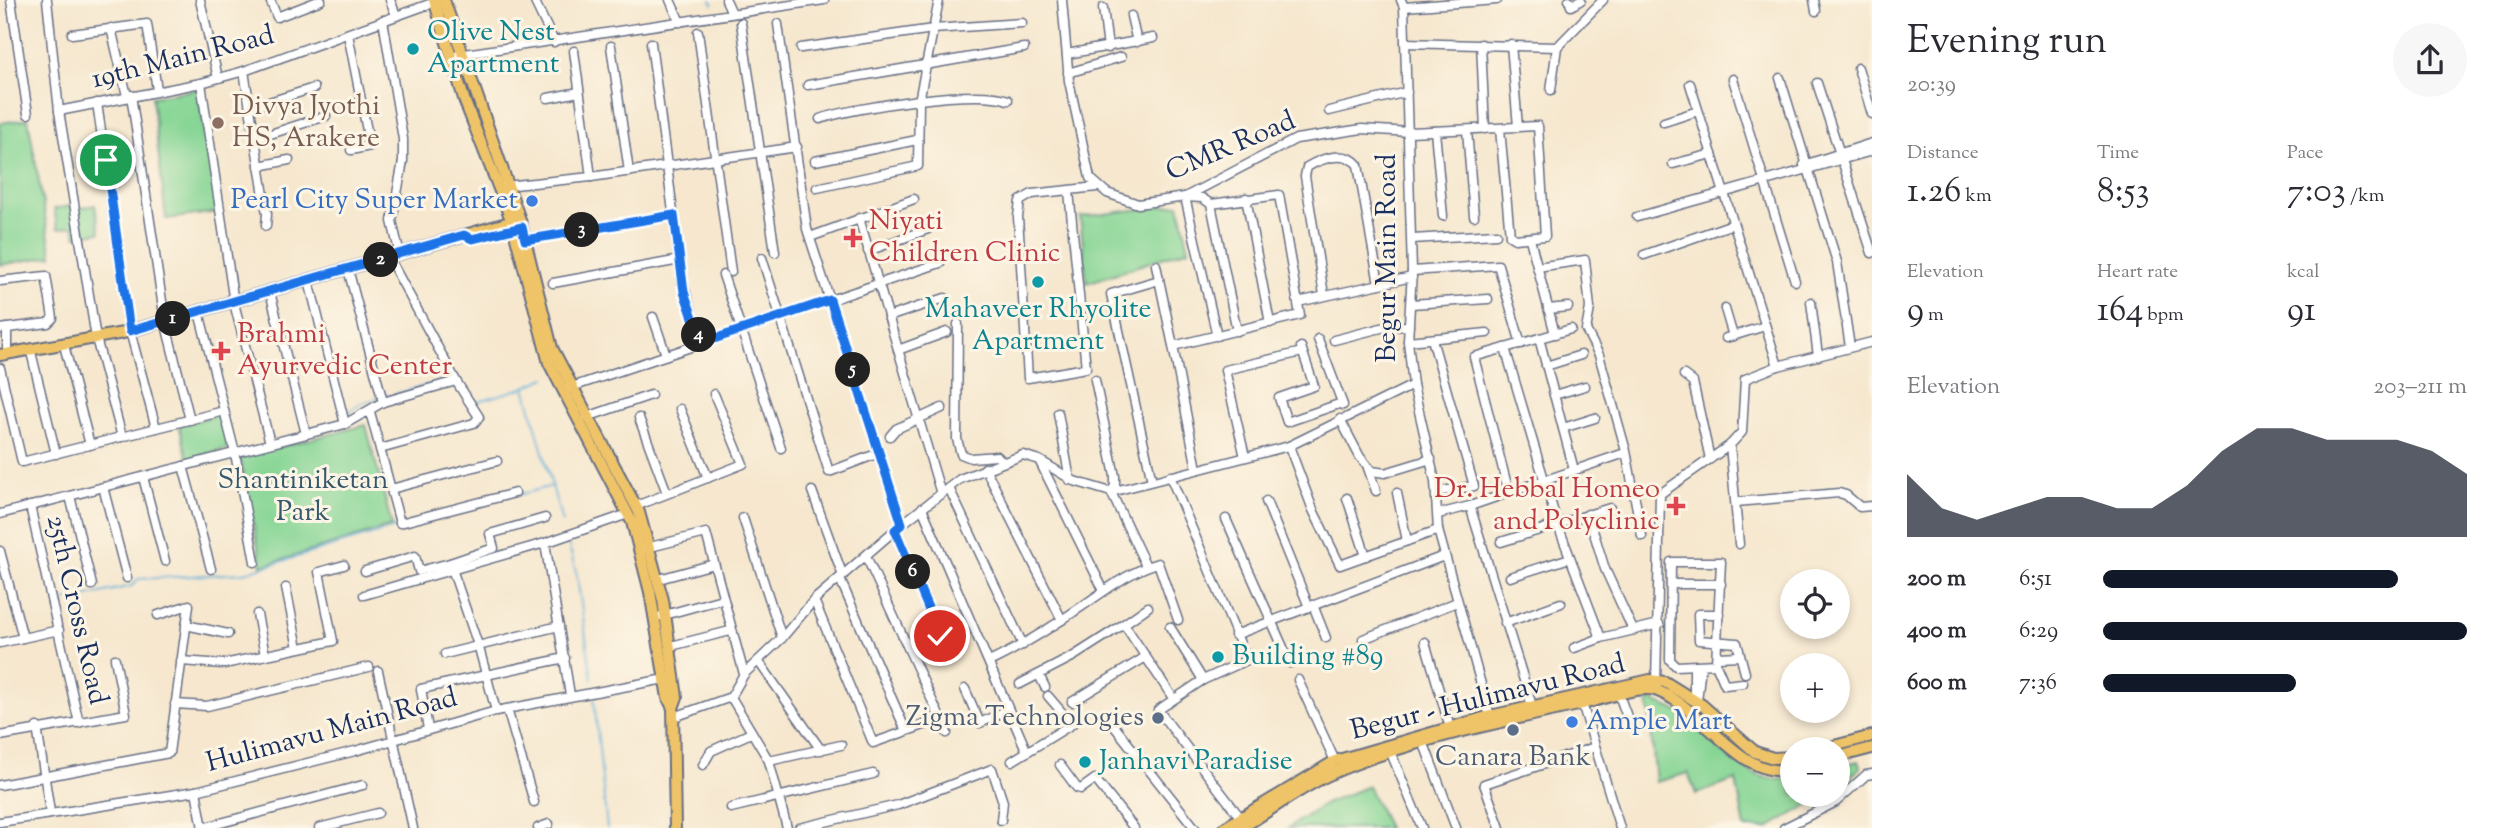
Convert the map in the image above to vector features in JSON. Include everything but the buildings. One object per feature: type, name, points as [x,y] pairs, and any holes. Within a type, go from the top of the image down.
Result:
[{"type":"main road","points":[[438,1],[517,224],[537,304],[552,348],[568,388],[632,510]]},
{"type":"main road","points":[[4,355],[31,352],[130,331],[464,235],[472,239],[517,224]]},
{"type":"main road","points":[[568,388],[587,417],[632,510],[659,579],[660,616],[671,646],[668,698],[673,712],[675,828]]},
{"type":"main road","points":[[646,548],[669,678]]},
{"type":"main road","points":[[1533,710],[1619,695],[1656,684],[1695,700],[1740,749],[1780,757]]},
{"type":"main road","points":[[1656,684],[1766,768],[1780,769]]},
{"type":"main road","name":"Begur - Hulimavu Road","points":[[1581,700],[1656,684]]},
{"type":"main road","name":"Begur - Hulimavu Road","points":[[1241,822],[1335,761],[1451,728],[1533,710]]},
{"type":"main road","name":"Begur - Hulimavu Road","points":[[1224,828],[1241,822],[1339,770],[1491,720]]},
{"type":"main road","points":[[1850,742],[1872,736]]},
{"type":"main road","points":[[1850,754],[1872,748]]},
{"type":"street","points":[[11,0],[27,114]]},
{"type":"street","points":[[47,0],[59,110],[96,338],[122,437]]},
{"type":"street","points":[[200,0],[218,78]]},
{"type":"street","points":[[270,0],[277,17],[305,3],[321,0]]},
{"type":"street","points":[[390,0],[396,15]]},
{"type":"street","points":[[534,0],[554,42]]},
{"type":"street","points":[[670,0],[680,22]]},
{"type":"street","points":[[726,0],[732,13]]},
{"type":"street","points":[[457,56],[824,0]]},
{"type":"street","points":[[817,188],[918,166],[919,101],[939,0]]},
{"type":"street","points":[[1062,0],[1068,73],[1084,158],[1097,187],[1032,194],[1020,201],[1028,378],[1086,368],[1069,191]]},
{"type":"street","points":[[1403,4],[1497,0]]},
{"type":"street","points":[[1569,0],[1571,6],[1581,0]]},
{"type":"street","points":[[1550,90],[1557,47],[1603,0]]},
{"type":"street","points":[[1814,0],[1816,11]]},
{"type":"street","name":"19th Main Road","points":[[59,110],[201,83],[244,71],[438,1]]},
{"type":"street","name":"Begur Main Road","points":[[1403,4],[1412,239],[1408,341],[1413,386],[1431,459],[1438,530],[1444,556],[1491,720]]},
{"type":"street","points":[[1103,8],[1108,48]]},
{"type":"street","points":[[1131,16],[1137,42]]},
{"type":"street","points":[[380,449],[474,423],[479,417],[456,381],[394,256],[392,221],[404,160],[403,139],[383,20]]},
{"type":"street","points":[[741,23],[775,252]]},
{"type":"street","points":[[802,48],[933,29],[1022,23]]},
{"type":"street","points":[[72,34],[147,24],[158,90]]},
{"type":"street","points":[[778,24],[810,237],[902,524]]},
{"type":"street","points":[[111,28],[129,95],[165,321],[190,420]]},
{"type":"street","points":[[698,32],[727,273],[781,448]]},
{"type":"street","points":[[348,34],[370,146],[351,150]]},
{"type":"street","points":[[1067,54],[1153,38]]},
{"type":"street","points":[[651,43],[684,292],[702,343]]},
{"type":"street","points":[[1405,43],[1557,47]]},
{"type":"street","points":[[1480,44],[1485,129]]},
{"type":"street","points":[[1500,129],[1509,233],[1512,239],[1545,236],[1538,126],[1518,127],[1511,44]]},
{"type":"street","points":[[611,46],[629,172]]},
{"type":"street","points":[[808,85],[1024,48]]},
{"type":"street","points":[[574,51],[591,177]]},
{"type":"street","points":[[1068,73],[1121,57]]},
{"type":"street","points":[[1858,68],[1872,114]]},
{"type":"street","points":[[244,71],[266,226]]},
{"type":"street","points":[[1780,78],[1837,262],[1850,348]]},
{"type":"street","points":[[1733,79],[1795,281]]},
{"type":"street","points":[[201,83],[234,303],[270,443]]},
{"type":"street","points":[[1690,83],[1778,366]]},
{"type":"street","points":[[1817,83],[1872,253]]},
{"type":"street","points":[[250,108],[314,88]]},
{"type":"street","points":[[548,98],[579,92]]},
{"type":"street","points":[[1329,111],[1407,92]]},
{"type":"street","points":[[820,119],[919,101],[976,95],[1008,100]]},
{"type":"street","points":[[97,103],[130,331],[156,428]]},
{"type":"street","points":[[1664,122],[1698,111]]},
{"type":"street","points":[[255,139],[327,116]]},
{"type":"street","name":"CMR Road","points":[[1097,187],[1138,204],[1185,197],[1296,139],[1362,130],[1410,132],[1518,127]]},
{"type":"street","points":[[1467,130],[1474,216]]},
{"type":"street","points":[[1435,131],[1443,216]]},
{"type":"street","points":[[815,161],[917,140]]},
{"type":"street","points":[[1841,157],[1872,143]]},
{"type":"street","points":[[504,186],[668,167],[797,147]]},
{"type":"street","points":[[1637,216],[1872,150]]},
{"type":"street","points":[[1673,164],[1712,154]]},
{"type":"street","points":[[1324,295],[1305,176],[1307,167],[1315,162],[1344,156],[1352,158],[1358,166],[1379,284]]},
{"type":"street","points":[[259,166],[289,160]]},
{"type":"street","points":[[1172,346],[1300,316],[1279,195],[1211,204],[1202,198],[1185,197],[1217,335]]},
{"type":"street","points":[[1246,198],[1269,323]]},
{"type":"street","points":[[810,237],[914,199]]},
{"type":"street","points":[[1211,204],[1237,331]]},
{"type":"street","points":[[521,240],[674,215]]},
{"type":"street","points":[[859,218],[941,494]]},
{"type":"street","points":[[1644,255],[1734,224]]},
{"type":"street","points":[[869,251],[928,229]]},
{"type":"street","points":[[1412,239],[1496,234]]},
{"type":"street","points":[[1530,239],[1555,334]]},
{"type":"street","points":[[762,258],[829,471],[879,453]]},
{"type":"street","points":[[553,283],[680,260]]},
{"type":"street","points":[[1537,267],[1585,260],[1590,308],[1586,330],[1601,362],[1625,453],[1642,536]]},
{"type":"street","points":[[568,388],[940,263]]},
{"type":"street","points":[[1156,265],[1197,469]]},
{"type":"street","points":[[1298,302],[1412,274],[1499,265],[1521,344]]},
{"type":"street","points":[[348,270],[383,402]]},
{"type":"street","points":[[0,281],[45,275],[48,279],[52,320],[3,329],[4,355]]},
{"type":"street","points":[[1152,481],[1111,294],[1159,280]]},
{"type":"street","points":[[309,281],[345,424]]},
{"type":"street","points":[[270,292],[306,434]]},
{"type":"street","points":[[888,317],[945,298]]},
{"type":"street","points":[[1411,304],[1488,299]]},
{"type":"street","points":[[1811,302],[1818,356]]},
{"type":"street","points":[[1548,309],[1568,307]]},
{"type":"street","points":[[1725,309],[1730,337],[1765,326]]},
{"type":"street","points":[[200,312],[235,453],[255,562]]},
{"type":"street","points":[[653,317],[666,355]]},
{"type":"street","points":[[958,324],[957,439],[961,454],[971,458],[997,456],[1002,461]]},
{"type":"street","points":[[1335,340],[1385,327],[1409,326]]},
{"type":"street","points":[[1510,493],[1474,357],[1571,329]]},
{"type":"street","points":[[898,350],[947,332]]},
{"type":"street","points":[[1408,341],[1487,332]]},
{"type":"street","points":[[1539,338],[1574,470]]},
{"type":"street","points":[[1318,339],[1342,403],[1344,417],[1376,491]]},
{"type":"street","points":[[1432,339],[1474,486],[1436,492]]},
{"type":"street","points":[[1740,544],[1730,445],[1742,432],[1745,379],[1778,366],[1872,342]]},
{"type":"street","points":[[64,345],[90,445]]},
{"type":"street","points":[[1505,348],[1557,523],[1601,638]]},
{"type":"street","points":[[1245,457],[1225,370],[1299,350],[1314,386],[1279,398],[1287,422],[1342,403]]},
{"type":"street","points":[[31,352],[56,454]]},
{"type":"street","points":[[1546,366],[1581,355]]},
{"type":"street","points":[[0,369],[22,462],[224,411]]},
{"type":"street","points":[[1684,375],[1693,382],[1710,459]]},
{"type":"street","points":[[1095,380],[1115,476],[1115,486],[1111,492]]},
{"type":"street","points":[[0,514],[345,424],[370,412],[383,402],[456,381]]},
{"type":"street","points":[[673,712],[731,697],[744,674],[782,638],[814,600],[922,508],[949,488],[985,468],[1023,456],[1039,460],[1070,480],[1111,492],[1289,446],[1344,417],[1413,386]]},
{"type":"street","points":[[1554,396],[1585,386]]},
{"type":"street","points":[[587,417],[651,394]]},
{"type":"street","points":[[364,595],[451,567],[545,543],[743,464],[714,394]]},
{"type":"street","points":[[680,408],[708,478]]},
{"type":"street","points":[[890,436],[896,429],[943,408]]},
{"type":"street","points":[[370,412],[400,523],[515,493]]},
{"type":"street","points":[[1058,413],[1070,480]]},
{"type":"street","points":[[639,418],[667,493]]},
{"type":"street","points":[[1563,428],[1595,418]]},
{"type":"street","name":"Begur - Hulimavu Road","points":[[1656,684],[1660,494],[1730,445]]},
{"type":"street","points":[[1289,446],[1337,564],[1343,565],[1438,530]]},
{"type":"street","points":[[1438,514],[1510,493],[1625,453]]},
{"type":"street","points":[[1367,467],[1385,473],[1431,459]]},
{"type":"street","points":[[1039,460],[1104,591]]},
{"type":"street","points":[[391,489],[497,461]]},
{"type":"street","points":[[183,466],[211,569]]},
{"type":"street","points":[[985,468],[1062,620]]},
{"type":"street","points":[[1170,476],[1247,660],[1203,680],[1158,710],[1241,822]]},
{"type":"street","points":[[143,477],[165,561]]},
{"type":"street","points":[[103,487],[127,578]]},
{"type":"street","points":[[949,488],[1023,646]]},
{"type":"street","points":[[812,491],[842,578],[906,732]]},
{"type":"street","points":[[1111,492],[1146,566]]},
{"type":"street","points":[[1397,493],[1407,541]]},
{"type":"street","points":[[1736,502],[1839,494],[1860,507],[1872,506]]},
{"type":"street","points":[[70,496],[92,585]]},
{"type":"street","points":[[1347,498],[1366,556]]},
{"type":"street","points":[[1266,501],[1326,638]]},
{"type":"street","name":"25th Cross Road","points":[[30,506],[79,723]]},
{"type":"street","points":[[1470,506],[1533,710]]},
{"type":"street","points":[[922,508],[1027,752]]},
{"type":"street","points":[[1501,542],[1610,508]]},
{"type":"street","points":[[1588,514],[1605,569],[1633,630]]},
{"type":"street","points":[[743,517],[782,638]]},
{"type":"street","points":[[365,571],[415,556],[419,571],[451,567],[494,548],[490,534],[545,518]]},
{"type":"street","points":[[1226,519],[1290,663]]},
{"type":"street","points":[[895,530],[940,636]]},
{"type":"street","points":[[646,548],[706,533],[730,631],[744,674]]},
{"type":"street","points":[[545,543],[570,695]]},
{"type":"street","points":[[0,551],[23,638]]},
{"type":"street","points":[[866,556],[947,733]]},
{"type":"street","points":[[1235,635],[1444,556]]},
{"type":"street","points":[[1510,577],[1570,558]]},
{"type":"street","points":[[1740,656],[1717,660],[1698,666],[1676,666],[1670,660],[1671,562],[1721,562],[1717,660],[1725,685],[1743,683]]},
{"type":"street","points":[[989,662],[1023,646],[1146,566],[1158,563],[1178,620]]},
{"type":"street","points":[[659,579],[713,564]]},
{"type":"street","points":[[181,661],[224,664],[333,641],[319,572],[344,565]]},
{"type":"street","points":[[451,567],[479,648],[496,711]]},
{"type":"street","points":[[1671,584],[1721,584]]},
{"type":"street","points":[[286,588],[298,648]]},
{"type":"street","points":[[660,616],[722,599]]},
{"type":"street","points":[[814,600],[873,743],[941,719]]},
{"type":"street","points":[[1363,639],[1457,602]]},
{"type":"street","points":[[1505,623],[1561,603]]},
{"type":"street","points":[[0,785],[169,753],[189,605],[158,615]]},
{"type":"street","points":[[1020,684],[1040,676],[1148,607]]},
{"type":"street","points":[[257,614],[265,655]]},
{"type":"street","points":[[1719,614],[1698,614],[1699,640],[1737,643],[1745,673]]},
{"type":"street","points":[[1124,624],[1173,698]]},
{"type":"street","points":[[1574,648],[1601,638],[1659,624]]},
{"type":"street","points":[[186,625],[228,634]]},
{"type":"street","points":[[444,654],[479,648],[559,626]]},
{"type":"street","points":[[1170,627],[1203,680]]},
{"type":"street","points":[[0,643],[60,630]]},
{"type":"street","points":[[671,646],[730,631]]},
{"type":"street","points":[[1425,642],[1451,728]]},
{"type":"street","points":[[1072,702],[1144,657]]},
{"type":"street","points":[[0,736],[37,727],[79,723],[127,713],[115,659]]},
{"type":"street","points":[[428,729],[421,690],[565,659]]},
{"type":"street","points":[[759,662],[821,750]]},
{"type":"street","points":[[1695,700],[1698,666]]},
{"type":"street","points":[[175,704],[207,706],[369,667]]},
{"type":"street","points":[[378,671],[413,828]]},
{"type":"street","points":[[1040,676],[1045,687]]},
{"type":"street","name":"Hulimavu Main Road","points":[[0,822],[196,791],[393,741],[496,711],[669,678]]},
{"type":"street","points":[[1298,680],[1335,761]]},
{"type":"street","points":[[965,689],[980,723],[1008,710]]},
{"type":"street","points":[[1619,695],[1629,722]]},
{"type":"street","points":[[1012,761],[1072,724],[1048,696]]},
{"type":"street","points":[[731,697],[769,761],[787,828]]},
{"type":"street","points":[[1581,700],[1620,828]]},
{"type":"street","points":[[507,709],[534,802]]},
{"type":"street","points":[[1107,717],[1195,828]]},
{"type":"street","points":[[37,727],[50,812]]},
{"type":"street","points":[[703,765],[711,751],[751,733]]},
{"type":"street","points":[[1424,744],[1457,828]]},
{"type":"street","points":[[769,761],[841,745]]},
{"type":"street","points":[[1500,828],[1484,784],[1595,747]]},
{"type":"street","points":[[1391,753],[1422,828]]},
{"type":"street","points":[[1060,765],[1077,788],[1081,789],[1095,779],[1134,828]]},
{"type":"street","points":[[799,828],[898,805],[992,769],[1003,802],[1001,820]]},
{"type":"street","points":[[731,808],[873,774]]},
{"type":"street","points":[[1784,828],[1836,802],[1866,775],[1872,774]]},
{"type":"street","points":[[196,791],[203,828],[363,785]]},
{"type":"street","points":[[319,828],[378,813]]},
{"type":"street","points":[[22,818],[23,828]]},
{"type":"street","points":[[538,828],[549,824],[546,828]]},
{"type":"green space","points":[[198,89],[218,212],[166,219],[152,97]]},
{"type":"green space","points":[[28,119],[52,256],[0,265],[0,123]]},
{"type":"green space","points":[[1179,204],[1189,249],[1087,283],[1080,217]]},
{"type":"green space","points":[[76,205],[77,209],[95,205],[100,232],[76,236],[74,226],[58,229],[54,209]]},
{"type":"green space","points":[[222,414],[230,448],[188,459],[179,425]]},
{"type":"green space","name":"Shantiniketan Park","points":[[366,425],[392,526],[262,566],[240,457]]},
{"type":"green space","points":[[1648,699],[1678,712],[1692,722],[1743,768],[1758,775],[1780,779],[1780,807],[1805,807],[1768,828],[1745,828],[1736,780],[1696,794],[1688,773],[1656,782]]},
{"type":"green space","points":[[1858,761],[1861,768],[1850,777],[1850,763]]},
{"type":"green space","points":[[1368,786],[1388,828],[1288,828],[1325,804]]},
{"type":"waterway","points":[[711,0],[713,4]]},
{"type":"waterway","points":[[546,378],[525,387],[562,522]]},
{"type":"waterway","points":[[386,397],[448,379]]},
{"type":"waterway","points":[[475,402],[523,388]]},
{"type":"waterway","points":[[347,414],[359,404],[380,398]]},
{"type":"waterway","points":[[518,495],[552,486]]},
{"type":"waterway","points":[[64,601],[132,586],[138,579],[243,573],[401,526]]},
{"type":"waterway","points":[[568,542],[577,576],[592,679]]},
{"type":"waterway","points":[[594,699],[607,828]]},
{"type":"place","name":"Olive Nest Apartment","points":[[413,49]]},
{"type":"place","name":"Divya Jyothi HS, Arakere","points":[[218,123]]},
{"type":"place","name":"Pearl City Super Market","points":[[532,201]]},
{"type":"place","name":"Niyati Children Clinic","points":[[853,238]]},
{"type":"place","name":"Mahaveer Rhyolite Apartment","points":[[1038,282]]},
{"type":"place","name":"Brahmi Ayurvedic Center","points":[[221,351]]},
{"type":"place","name":"Dr. Hebbal Homeo and Polyclinic","points":[[1676,506]]},
{"type":"place","name":"Building #89","points":[[1218,657]]},
{"type":"place","name":"Zigma Technologies","points":[[1158,718]]},
{"type":"place","name":"Ample Mart","points":[[1572,722]]},
{"type":"place","name":"Canara Bank","points":[[1513,730]]},
{"type":"place","name":"Janhavi Paradise","points":[[1085,762]]},
{"type":"route","points":[[106,160],[116,216],[130,331],[464,235],[472,239],[522,227],[525,240],[674,215],[684,292],[702,343],[830,300],[902,524],[895,530],[940,636]]}]
